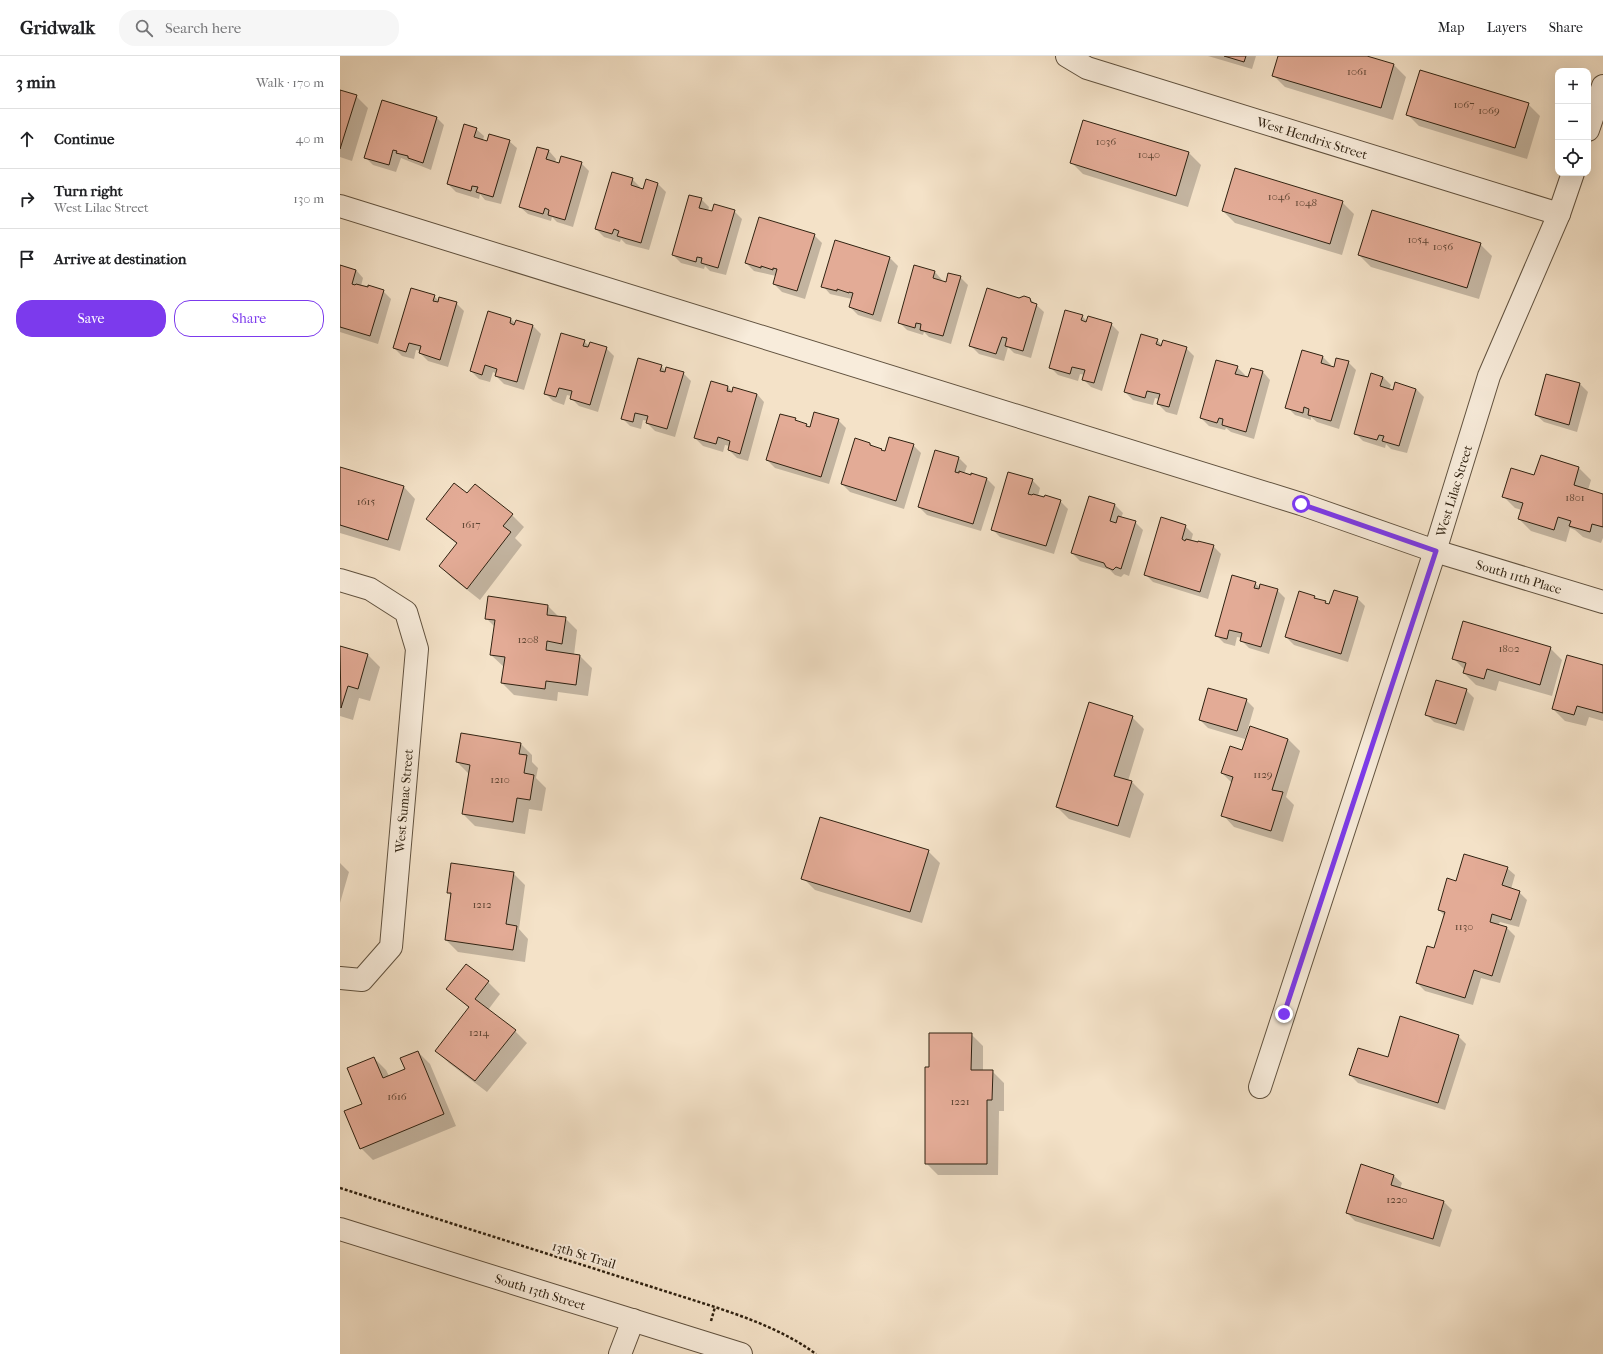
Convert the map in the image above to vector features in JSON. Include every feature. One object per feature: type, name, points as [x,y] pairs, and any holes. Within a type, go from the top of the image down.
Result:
[{"type":"street","name":"West Hendrix Street","points":[[1067,56],[1087,68],[1559,214]]},
{"type":"street","points":[[1591,121],[1603,86]]},
{"type":"street","name":"West Lilac Street","points":[[1260,1087],[1436,551],[1489,376],[1559,214],[1572,176]]},
{"type":"street","name":"South 11th Place","points":[[340,206],[1301,504],[1436,551],[1603,602]]},
{"type":"street","name":"West Sumac Street","points":[[340,580],[370,589],[406,612],[417,649],[391,947],[362,980],[340,978]]},
{"type":"street","name":"South 13th Street","points":[[340,1230],[741,1354]]},
{"type":"street","points":[[620,1354],[633,1320]]},
{"type":"path","name":"13th St Trail","points":[[340,1188],[748,1318],[762,1323],[803,1344],[816,1354]]},
{"type":"building","points":[[1224,56],[1246,56],[1244,62]]},
{"type":"building","points":[[1278,56],[1367,56],[1394,64],[1381,108],[1272,76]]},
{"type":"building","points":[[1420,70],[1529,103],[1515,148],[1406,115]]},
{"type":"building","points":[[340,90],[357,95],[340,149]]},
{"type":"building","points":[[382,100],[437,117],[423,163],[408,158],[408,156],[396,153],[397,151],[393,150],[389,165],[364,158]]},
{"type":"building","points":[[1083,120],[1189,152],[1176,196],[1070,163]]},
{"type":"building","points":[[464,124],[477,128],[474,137],[487,141],[489,134],[510,140],[493,197],[476,192],[478,187],[472,186],[471,191],[447,184]]},
{"type":"building","points":[[537,147],[549,150],[546,159],[559,163],[561,156],[582,162],[565,220],[548,215],[549,210],[545,208],[543,214],[519,207]]},
{"type":"building","points":[[1235,168],[1343,201],[1330,244],[1222,211]]},
{"type":"building","points":[[612,172],[633,178],[631,185],[643,189],[646,179],[658,183],[641,243],[617,236],[619,231],[614,229],[612,234],[595,229]]},
{"type":"building","points":[[689,195],[702,198],[699,208],[712,211],[714,204],[735,210],[718,268],[701,263],[702,258],[697,257],[696,262],[672,255]]},
{"type":"building","points":[[1372,210],[1481,243],[1467,288],[1358,255]]},
{"type":"building","points":[[759,217],[815,234],[797,291],[773,284],[777,269],[773,268],[773,270],[761,266],[761,268],[745,263]]},
{"type":"building","points":[[835,240],[890,257],[873,315],[849,307],[853,293],[821,287]]},
{"type":"building","points":[[340,265],[356,270],[352,284],[368,287],[368,285],[384,290],[370,336],[340,327]]},
{"type":"building","points":[[914,265],[935,271],[933,278],[946,282],[948,273],[961,276],[943,336],[920,330],[921,324],[916,323],[915,328],[898,323]]},
{"type":"building","points":[[411,288],[435,295],[433,301],[438,302],[439,297],[457,302],[440,360],[419,353],[421,346],[409,343],[406,352],[393,348]]},
{"type":"building","points":[[987,288],[1019,298],[1024,296],[1030,298],[1031,302],[1037,304],[1023,351],[1005,346],[1007,338],[1002,337],[996,354],[969,346]]},
{"type":"building","points":[[1065,310],[1083,315],[1081,320],[1086,322],[1088,316],[1112,323],[1094,383],[1082,380],[1085,370],[1072,367],[1070,374],[1049,368]]},
{"type":"building","points":[[488,311],[511,318],[510,323],[514,325],[516,320],[533,325],[517,382],[495,376],[497,369],[485,365],[482,375],[470,371]]},
{"type":"building","points":[[561,333],[585,340],[583,346],[588,347],[590,342],[607,347],[590,405],[570,399],[572,391],[559,388],[556,397],[544,394]]},
{"type":"building","points":[[1141,334],[1158,339],[1156,344],[1161,346],[1163,340],[1187,347],[1169,407],[1157,404],[1160,394],[1147,391],[1145,398],[1124,392]]},
{"type":"building","points":[[1302,350],[1323,356],[1321,363],[1334,367],[1336,358],[1349,361],[1331,421],[1308,415],[1309,409],[1304,407],[1303,413],[1285,408]]},
{"type":"building","points":[[638,358],[662,365],[660,371],[665,372],[666,367],[684,372],[667,429],[646,423],[648,416],[635,413],[633,422],[621,419]]},
{"type":"building","points":[[1216,360],[1238,366],[1235,374],[1248,377],[1251,368],[1263,371],[1246,432],[1222,425],[1223,419],[1219,418],[1217,423],[1200,418]]},
{"type":"building","points":[[1371,373],[1383,377],[1380,386],[1393,390],[1395,382],[1416,389],[1399,446],[1382,441],[1384,436],[1379,435],[1377,440],[1354,434]]},
{"type":"building","points":[[1546,374],[1580,383],[1569,425],[1535,415]]},
{"type":"building","points":[[711,381],[728,386],[727,391],[732,392],[733,387],[757,394],[740,454],[728,450],[730,441],[718,437],[716,444],[694,438]]},
{"type":"building","points":[[814,412],[839,419],[821,477],[766,460],[780,414],[796,418],[795,420],[807,424],[806,426],[810,427]]},
{"type":"building","points":[[889,437],[914,444],[896,501],[841,484],[855,438],[870,443],[870,445],[885,451]]},
{"type":"building","points":[[935,450],[959,457],[955,472],[959,473],[959,471],[971,475],[971,473],[987,478],[973,524],[918,507]]},
{"type":"building","points":[[1541,455],[1579,467],[1574,485],[1603,494],[1603,527],[1592,524],[1590,532],[1569,526],[1571,521],[1558,517],[1554,530],[1518,519],[1523,503],[1502,497],[1511,468],[1534,475]]},
{"type":"building","points":[[340,467],[404,486],[388,540],[340,525]]},
{"type":"building","points":[[1008,472],[1033,479],[1028,494],[1044,497],[1045,495],[1061,500],[1046,546],[991,530]]},
{"type":"building","points":[[454,483],[467,493],[475,484],[513,514],[503,526],[511,532],[467,589],[439,566],[457,543],[426,519]]},
{"type":"building","points":[[1089,496],[1115,504],[1110,521],[1116,523],[1118,516],[1136,521],[1121,569],[1116,567],[1113,570],[1106,567],[1104,563],[1071,553]]},
{"type":"building","points":[[1161,517],[1186,525],[1182,539],[1185,541],[1186,539],[1214,545],[1200,592],[1144,575]]},
{"type":"building","points":[[1232,575],[1256,582],[1254,588],[1259,589],[1260,584],[1278,589],[1261,647],[1240,641],[1242,633],[1229,630],[1227,639],[1215,636]]},
{"type":"building","points":[[1334,590],[1358,597],[1341,654],[1285,637],[1299,591],[1315,596],[1314,598],[1326,601],[1325,603],[1329,604]]},
{"type":"building","points":[[488,596],[548,605],[547,615],[566,617],[562,644],[547,641],[546,650],[580,655],[576,685],[546,681],[545,689],[501,683],[505,657],[490,655],[495,620],[485,619]]},
{"type":"building","points":[[1463,621],[1551,647],[1540,685],[1487,669],[1484,679],[1463,673],[1466,663],[1452,659]]},
{"type":"building","points":[[340,646],[368,654],[358,689],[348,686],[341,708]]},
{"type":"building","points":[[1567,655],[1603,665],[1603,713],[1577,706],[1574,715],[1552,709]]},
{"type":"building","points":[[1436,680],[1467,689],[1456,724],[1425,715]]},
{"type":"building","points":[[1208,688],[1247,699],[1237,731],[1199,720]]},
{"type":"building","points":[[1089,702],[1133,716],[1114,776],[1132,781],[1118,826],[1056,807]]},
{"type":"building","points":[[1250,726],[1288,739],[1272,790],[1283,792],[1271,831],[1221,816],[1233,777],[1221,773],[1230,746],[1242,750]]},
{"type":"building","points":[[461,733],[521,743],[519,754],[527,755],[524,773],[534,775],[530,800],[517,798],[513,822],[462,814],[470,765],[456,762]]},
{"type":"building","points":[[820,817],[929,850],[910,912],[801,879]]},
{"type":"building","points":[[1464,854],[1508,867],[1502,885],[1520,891],[1511,920],[1492,914],[1490,922],[1507,927],[1492,976],[1474,970],[1465,998],[1416,983],[1427,946],[1434,948],[1445,912],[1438,910],[1447,878],[1456,881]]},
{"type":"building","points":[[451,863],[514,872],[506,924],[517,926],[513,950],[445,940],[451,893],[447,893]]},
{"type":"building","points":[[466,964],[489,981],[475,999],[516,1030],[475,1081],[435,1051],[469,1007],[446,989]]},
{"type":"building","points":[[1400,1016],[1459,1035],[1438,1103],[1349,1075],[1358,1048],[1388,1057]]},
{"type":"building","points":[[929,1033],[972,1033],[971,1070],[993,1070],[992,1100],[987,1100],[987,1164],[925,1164],[925,1067],[929,1067]]},
{"type":"building","points":[[418,1051],[444,1114],[360,1149],[344,1111],[362,1104],[347,1068],[374,1057],[383,1078],[405,1069],[400,1058]]},
{"type":"building","points":[[1361,1164],[1394,1175],[1391,1185],[1444,1201],[1433,1239],[1346,1213]]},
{"type":"route","points":[[1284,1014],[1436,551],[1301,504]]}]
